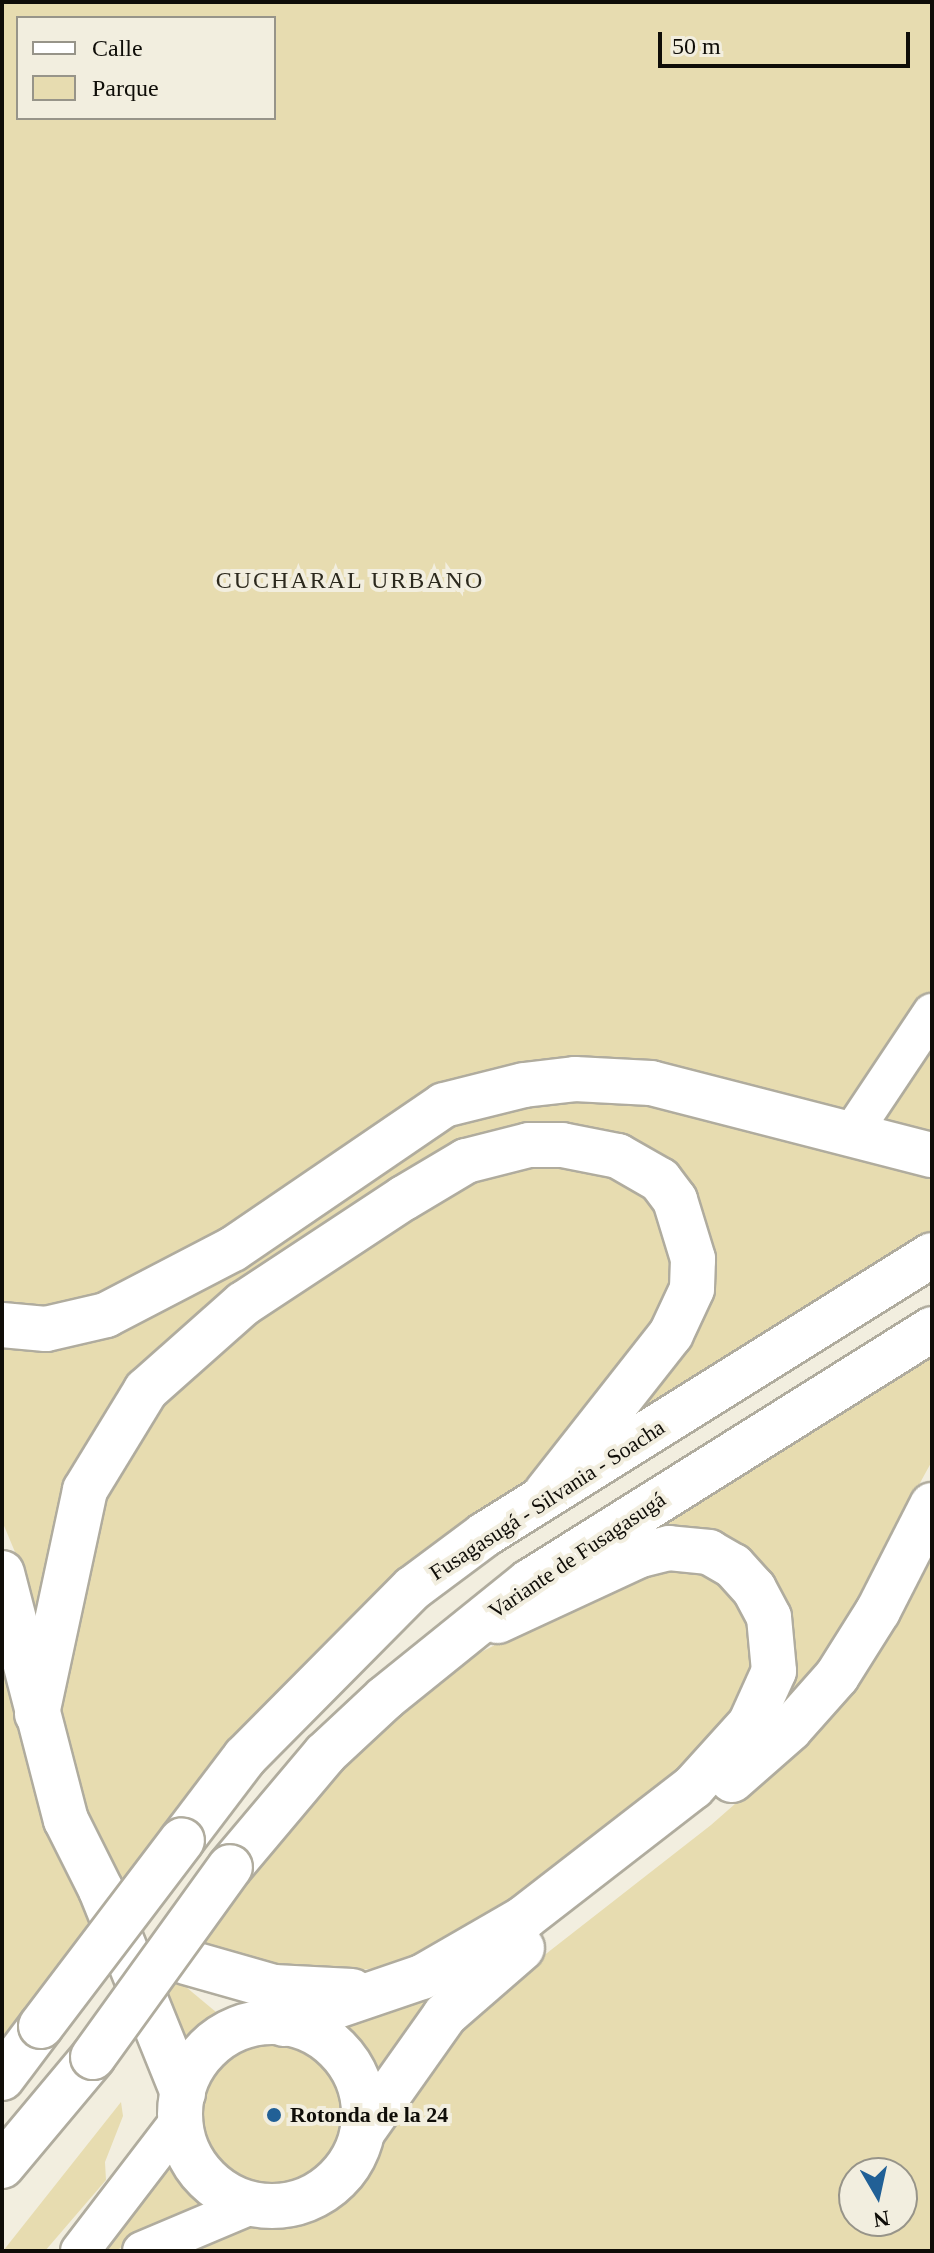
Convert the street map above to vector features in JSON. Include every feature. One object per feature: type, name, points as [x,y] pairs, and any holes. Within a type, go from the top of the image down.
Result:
[{"type":"main road","points":[[2,1325],[46,1329],[106,1315],[233,1249],[444,1105],[524,1085],[575,1079],[651,1083],[932,1155]]},
{"type":"main road","points":[[37,1714],[85,1490],[146,1390],[243,1304],[404,1198],[489,1154],[562,1145],[618,1156],[660,1180],[688,1233],[692,1289],[671,1334],[540,1500]]},
{"type":"main road","name":"Fusagasugá - Silvania - Soacha","points":[[2,2078],[245,1757],[353,1643],[413,1588],[540,1500],[932,1255]]},
{"type":"main road","name":"Variante de Fusagasugá","points":[[2,2166],[93,2057],[230,1867],[325,1754],[449,1646],[529,1582],[619,1521],[932,1329]]},
{"type":"main road","points":[[2,1573],[66,1820],[101,1890],[181,2106],[189,2153],[202,2173],[221,2191],[253,2204],[282,2205],[323,2191],[349,2164],[363,2131],[423,2041],[470,1989],[699,1809],[790,1729],[837,1676],[869,1624],[932,1505]]},
{"type":"main road","points":[[181,2106],[205,2051],[228,2034],[272,2024],[398,1985],[487,1944],[693,1787],[758,1712],[774,1671],[775,1646],[769,1617],[733,1566],[709,1552],[669,1548],[612,1565],[449,1646]]},
{"type":"main road","points":[[101,1890],[186,1962],[272,2024],[314,2033],[346,2061],[362,2095],[363,2131]]},
{"type":"main road","points":[[186,1962],[287,1989],[338,1993],[398,1985]]},
{"type":"street","points":[[850,1136],[932,1013]]},
{"type":"street","points":[[80,2251],[181,2106]]},
{"type":"street","points":[[142,2251],[253,2204]]},
{"type":"green space","points":[[2,2],[932,2],[932,1133],[848,1114],[432,1088],[222,1232],[98,1296],[44,1308],[2,1304]]},
{"type":"green space","points":[[576,1097],[647,1104],[932,1177],[932,1233],[625,1425],[700,1324],[716,1265],[691,1190],[657,1150],[596,1129],[528,1125],[460,1143],[66,1481],[34,1620],[28,1583],[2,1521],[2,1344],[452,1123]]},
{"type":"green space","points":[[531,1166],[587,1169],[633,1186],[655,1211],[673,1266],[662,1306],[636,1347],[527,1485],[398,1576],[335,1632],[232,1740],[125,1883],[116,1876],[84,1809],[57,1711],[104,1497],[162,1403],[256,1318],[475,1180]]},
{"type":"green space","points":[[932,1351],[932,1461],[820,1666],[777,1717],[427,2005],[376,2074],[365,2052],[342,2026],[410,2001],[794,1673],[795,1645],[786,1605],[634,1535]]},
{"type":"green space","points":[[932,1547],[932,2251],[170,2251],[250,2225],[282,2226],[317,2217],[348,2195],[436,2057],[483,2003],[711,1825],[801,1746]]},
{"type":"green space","points":[[669,1569],[704,1572],[735,1597],[751,1625],[753,1669],[734,1712],[680,1772],[514,1902],[393,1966],[335,1973],[257,1965],[199,1945],[342,1765],[397,1713],[460,1663],[588,1597]]},
{"type":"green space","points":[[2,1651],[47,1825],[92,1924],[2,2043]]},
{"type":"green space","points":[[156,1976],[174,1977],[222,2017],[186,2047]]},
{"type":"green space","points":[[272,2043],[299,2049],[322,2064],[337,2087],[343,2114],[337,2141],[322,2164],[299,2179],[272,2185],[245,2179],[222,2164],[207,2141],[201,2114],[207,2087],[222,2064],[245,2049]]},
{"type":"green space","points":[[121,2102],[123,2116],[105,2162],[106,2180],[45,2251],[3,2251]]},
{"type":"green space","points":[[170,2156],[179,2178],[212,2206],[114,2251],[94,2251]]},
{"type":"place","name":"Rotonda de la 24","points":[[274,2115]]},
{"type":"district","name":"CUCHARAL URBANO","points":[[350,581]]}]
